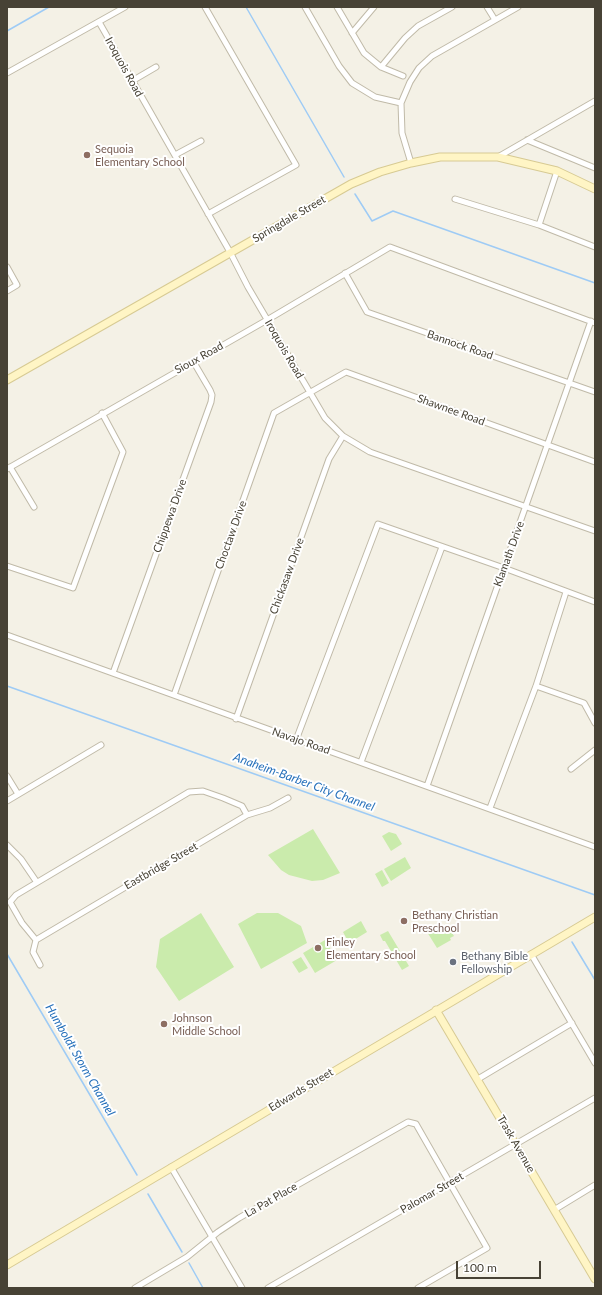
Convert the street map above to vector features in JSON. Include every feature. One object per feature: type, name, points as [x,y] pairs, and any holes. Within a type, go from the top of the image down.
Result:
[{"type":"street","points":[[7,73],[125,7]]},
{"type":"street","points":[[205,7],[296,165],[208,214]]},
{"type":"street","points":[[305,7],[339,66],[352,83],[375,97],[401,103]]},
{"type":"street","points":[[337,7],[364,53],[381,67],[403,76]]},
{"type":"street","points":[[352,33],[374,7]]},
{"type":"street","points":[[381,67],[405,38],[418,26],[452,7]]},
{"type":"street","points":[[487,7],[495,20]]},
{"type":"street","points":[[411,163],[402,133],[401,103],[410,82],[419,68],[432,56],[518,7]]},
{"type":"street","name":"Iroquois Road","points":[[99,22],[230,252],[248,287],[325,418],[343,436],[370,452],[595,531]]},
{"type":"street","points":[[132,81],[156,67]]},
{"type":"street","points":[[498,157],[595,101]]},
{"type":"street","points":[[527,140],[595,168]]},
{"type":"street","points":[[175,155],[201,141]]},
{"type":"street","name":"Springdale Street","points":[[7,380],[351,184],[380,172],[411,163],[440,157],[498,157],[556,171],[595,189]]},
{"type":"street","points":[[539,225],[556,171]]},
{"type":"street","points":[[455,199],[539,225],[595,248]]},
{"type":"street","name":"Sioux Road","points":[[9,468],[102,413],[267,320],[390,247],[593,322]]},
{"type":"street","points":[[7,267],[17,285],[7,292]]},
{"type":"street","name":"Bannock Road","points":[[345,273],[367,312],[595,392]]},
{"type":"street","name":"Klamath Drive","points":[[427,786],[547,444],[593,322]]},
{"type":"street","name":"Chippewa Drive","points":[[113,673],[211,402],[212,395],[210,390],[193,362]]},
{"type":"street","name":"Shawnee Road","points":[[310,394],[346,372],[595,462]]},
{"type":"street","name":"Choctaw Drive","points":[[174,695],[274,413],[310,394]]},
{"type":"street","points":[[7,566],[73,588],[123,452],[102,413]]},
{"type":"street","name":"Chickasaw Drive","points":[[236,719],[329,459],[343,436]]},
{"type":"street","points":[[9,468],[34,507]]},
{"type":"street","points":[[296,740],[378,524],[504,568],[595,602]]},
{"type":"street","points":[[361,762],[442,547]]},
{"type":"street","points":[[490,808],[536,686],[566,592]]},
{"type":"street","name":"Navajo Road","points":[[7,635],[236,719],[361,762],[595,847]]},
{"type":"street","points":[[536,686],[584,703],[595,723]]},
{"type":"street","points":[[7,801],[101,745]]},
{"type":"street","points":[[571,769],[595,750]]},
{"type":"street","points":[[7,776],[18,794]]},
{"type":"street","points":[[40,965],[33,952],[36,940],[22,923],[10,902],[16,894],[189,792],[203,791],[223,798],[242,806],[248,815]]},
{"type":"street","name":"Eastbridge Street","points":[[36,940],[248,815],[270,808],[288,798]]},
{"type":"street","points":[[7,845],[20,859],[36,881]]},
{"type":"street","name":"Edwards Street","points":[[7,1265],[595,917]]},
{"type":"street","points":[[531,954],[595,1063]]},
{"type":"street","name":"Trask Avenue","points":[[436,1010],[594,1275]]},
{"type":"street","points":[[478,1079],[572,1023]]},
{"type":"street","name":"Palomar Street","points":[[268,1288],[595,1098]]},
{"type":"street","name":"La Pat Place","points":[[135,1288],[186,1258],[211,1237],[239,1218],[405,1122],[412,1122],[416,1124],[450,1183]]},
{"type":"street","points":[[171,1167],[242,1288]]},
{"type":"street","points":[[418,1288],[486,1248],[450,1183]]},
{"type":"street","points":[[554,1210],[595,1185]]},
{"type":"green space","points":[[313,829],[340,873],[323,880],[312,881],[289,875],[281,870],[268,855]]},
{"type":"green space","points":[[389,832],[396,834],[402,844],[391,851],[382,836]]},
{"type":"green space","points":[[405,857],[411,868],[391,881],[384,869]]},
{"type":"green space","points":[[382,870],[389,883],[382,887],[375,874]]},
{"type":"green space","points":[[201,913],[234,967],[179,1001],[156,967],[160,939]]},
{"type":"green space","points":[[257,913],[278,913],[301,926],[307,943],[261,969],[238,924]]},
{"type":"green space","points":[[361,921],[367,932],[349,943],[343,932]]},
{"type":"green space","points":[[440,924],[442,928],[447,925],[454,936],[450,938],[451,940],[437,948],[427,932]]},
{"type":"green space","points":[[388,931],[409,966],[402,970],[380,935]]},
{"type":"green space","points":[[325,940],[337,960],[315,973],[303,953]]},
{"type":"green space","points":[[301,957],[308,968],[299,973],[292,962]]},
{"type":"waterway","points":[[7,31],[49,7]]},
{"type":"waterway","points":[[246,7],[344,177]]},
{"type":"waterway","points":[[355,194],[372,221],[393,211],[595,283]]},
{"type":"waterway","name":"Anaheim-Barber City Channel","points":[[7,686],[595,895]]},
{"type":"waterway","points":[[572,942],[595,980]]},
{"type":"waterway","name":"Humboldt Storm Channel","points":[[7,954],[137,1175]]},
{"type":"waterway","points":[[148,1194],[182,1252]]},
{"type":"waterway","name":"Humboldt Storm Channel","points":[[189,1263],[203,1288]]},
{"type":"place","name":"Sequoia Elementary School","points":[[87,155]]},
{"type":"place","name":"Bethany Christian Preschool","points":[[404,921]]},
{"type":"place","name":"Finley Elementary School","points":[[318,948]]},
{"type":"place","name":"Bethany Bible Fellowship","points":[[453,962]]},
{"type":"place","name":"Johnson Middle School","points":[[164,1024]]}]
